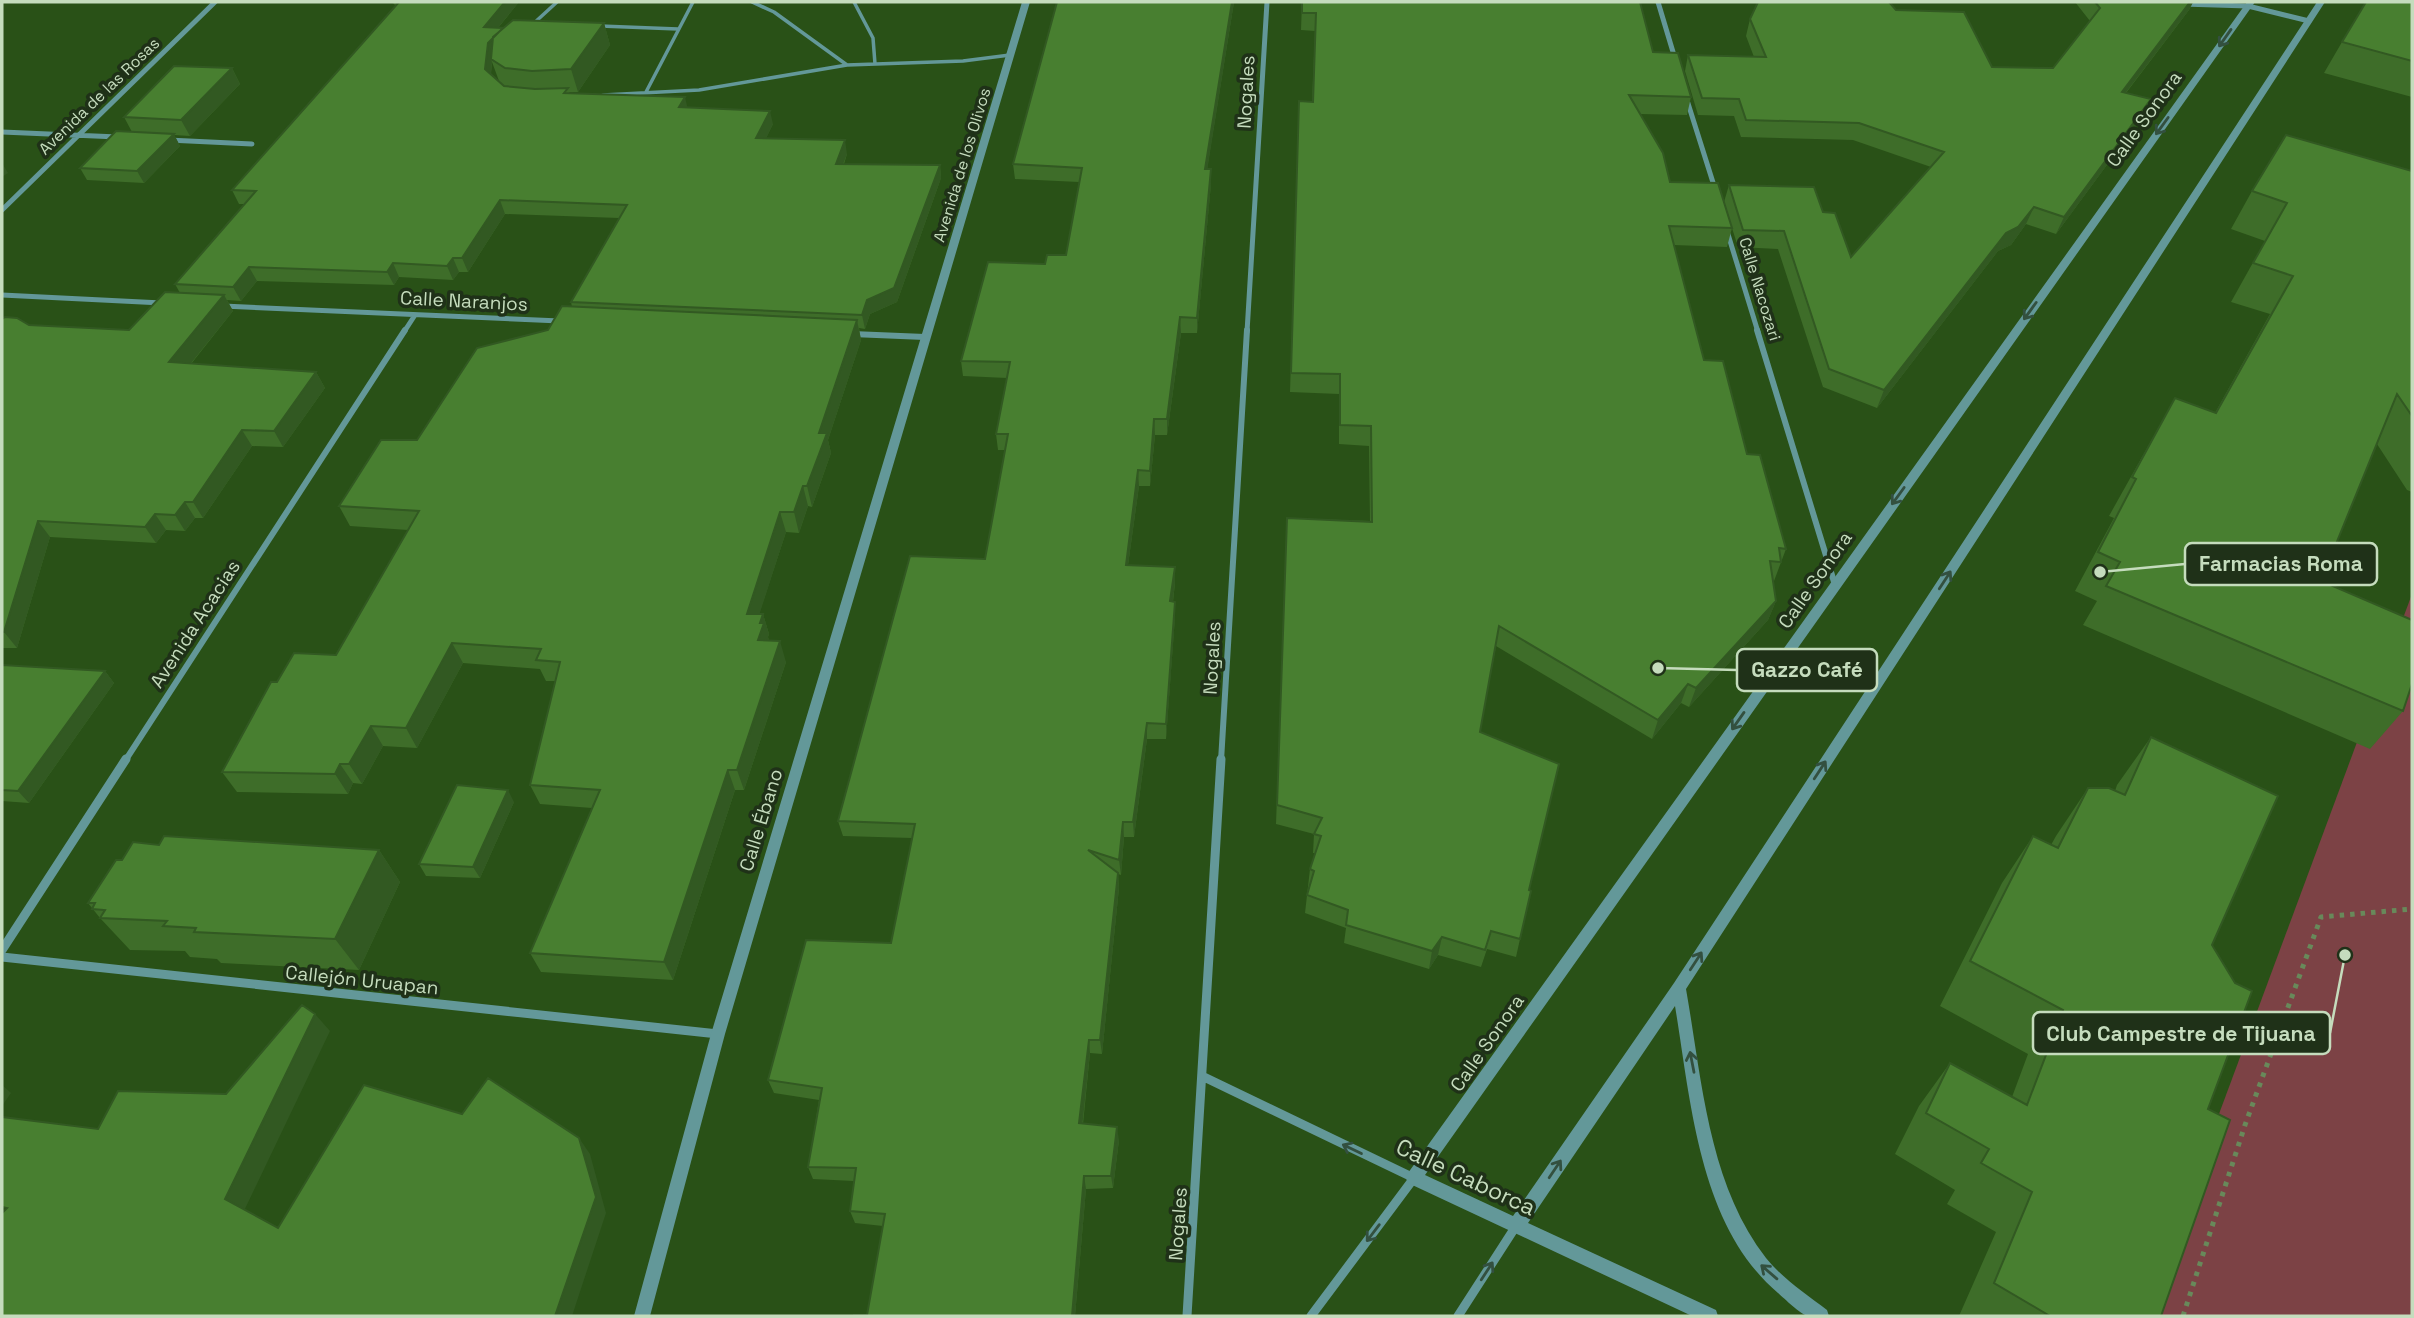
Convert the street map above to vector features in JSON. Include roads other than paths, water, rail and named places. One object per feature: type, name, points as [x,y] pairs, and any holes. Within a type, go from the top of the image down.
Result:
[{"type":"street","name":"Avenida de las Rosas","points":[[2,210],[215,2]]},
{"type":"street","name":"Avenida de los Olivos","points":[[925,337],[1026,2]]},
{"type":"street","name":"Nogales","points":[[1187,1316],[1267,2]]},
{"type":"street","points":[[1658,2],[1678,68]]},
{"type":"street","points":[[1458,1316],[1516,1226],[1679,988],[2321,2]]},
{"type":"street","points":[[2168,4],[2249,4],[2309,21]]},
{"type":"street","name":"Calle Sonora","points":[[1311,1316],[1414,1178],[2249,4]]},
{"type":"street","points":[[1686,94],[1718,201]]},
{"type":"street","points":[[2,132],[130,138]]},
{"type":"street","points":[[157,139],[252,144]]},
{"type":"street","name":"Calle Nacozari","points":[[1726,227],[1835,585]]},
{"type":"street","points":[[2,295],[167,303]]},
{"type":"street","name":"Calle Naranjos","points":[[209,305],[567,321]]},
{"type":"street","name":"Avenida Acacias","points":[[2,950],[415,315]]},
{"type":"street","points":[[842,334],[925,337]]},
{"type":"street","name":"Calle Ébano","points":[[642,1316],[718,1034],[925,337]]},
{"type":"street","name":"Callejón Uruapan","points":[[2,957],[718,1034]]},
{"type":"street","points":[[1679,988],[1713,1172],[1729,1215],[1760,1264],[1821,1316]]},
{"type":"street","name":"Calle Caborca","points":[[1203,1077],[1710,1316]]},
{"type":"lane","points":[[525,32],[557,2]]},
{"type":"lane","points":[[646,92],[693,2]]},
{"type":"lane","points":[[752,2],[774,12],[847,65]]},
{"type":"lane","points":[[854,2],[873,38],[875,64]]},
{"type":"lane","points":[[534,23],[547,23]]},
{"type":"lane","points":[[600,26],[678,29]]},
{"type":"lane","points":[[592,95],[699,90],[847,65],[962,61],[1010,55]]},
{"type":"place","name":"Farmacias Roma","points":[[2100,572]]},
{"type":"place","name":"Gazzo Café","points":[[1658,668]]},
{"type":"place","name":"Club Campestre de Tijuana","points":[[2345,955]]}]
